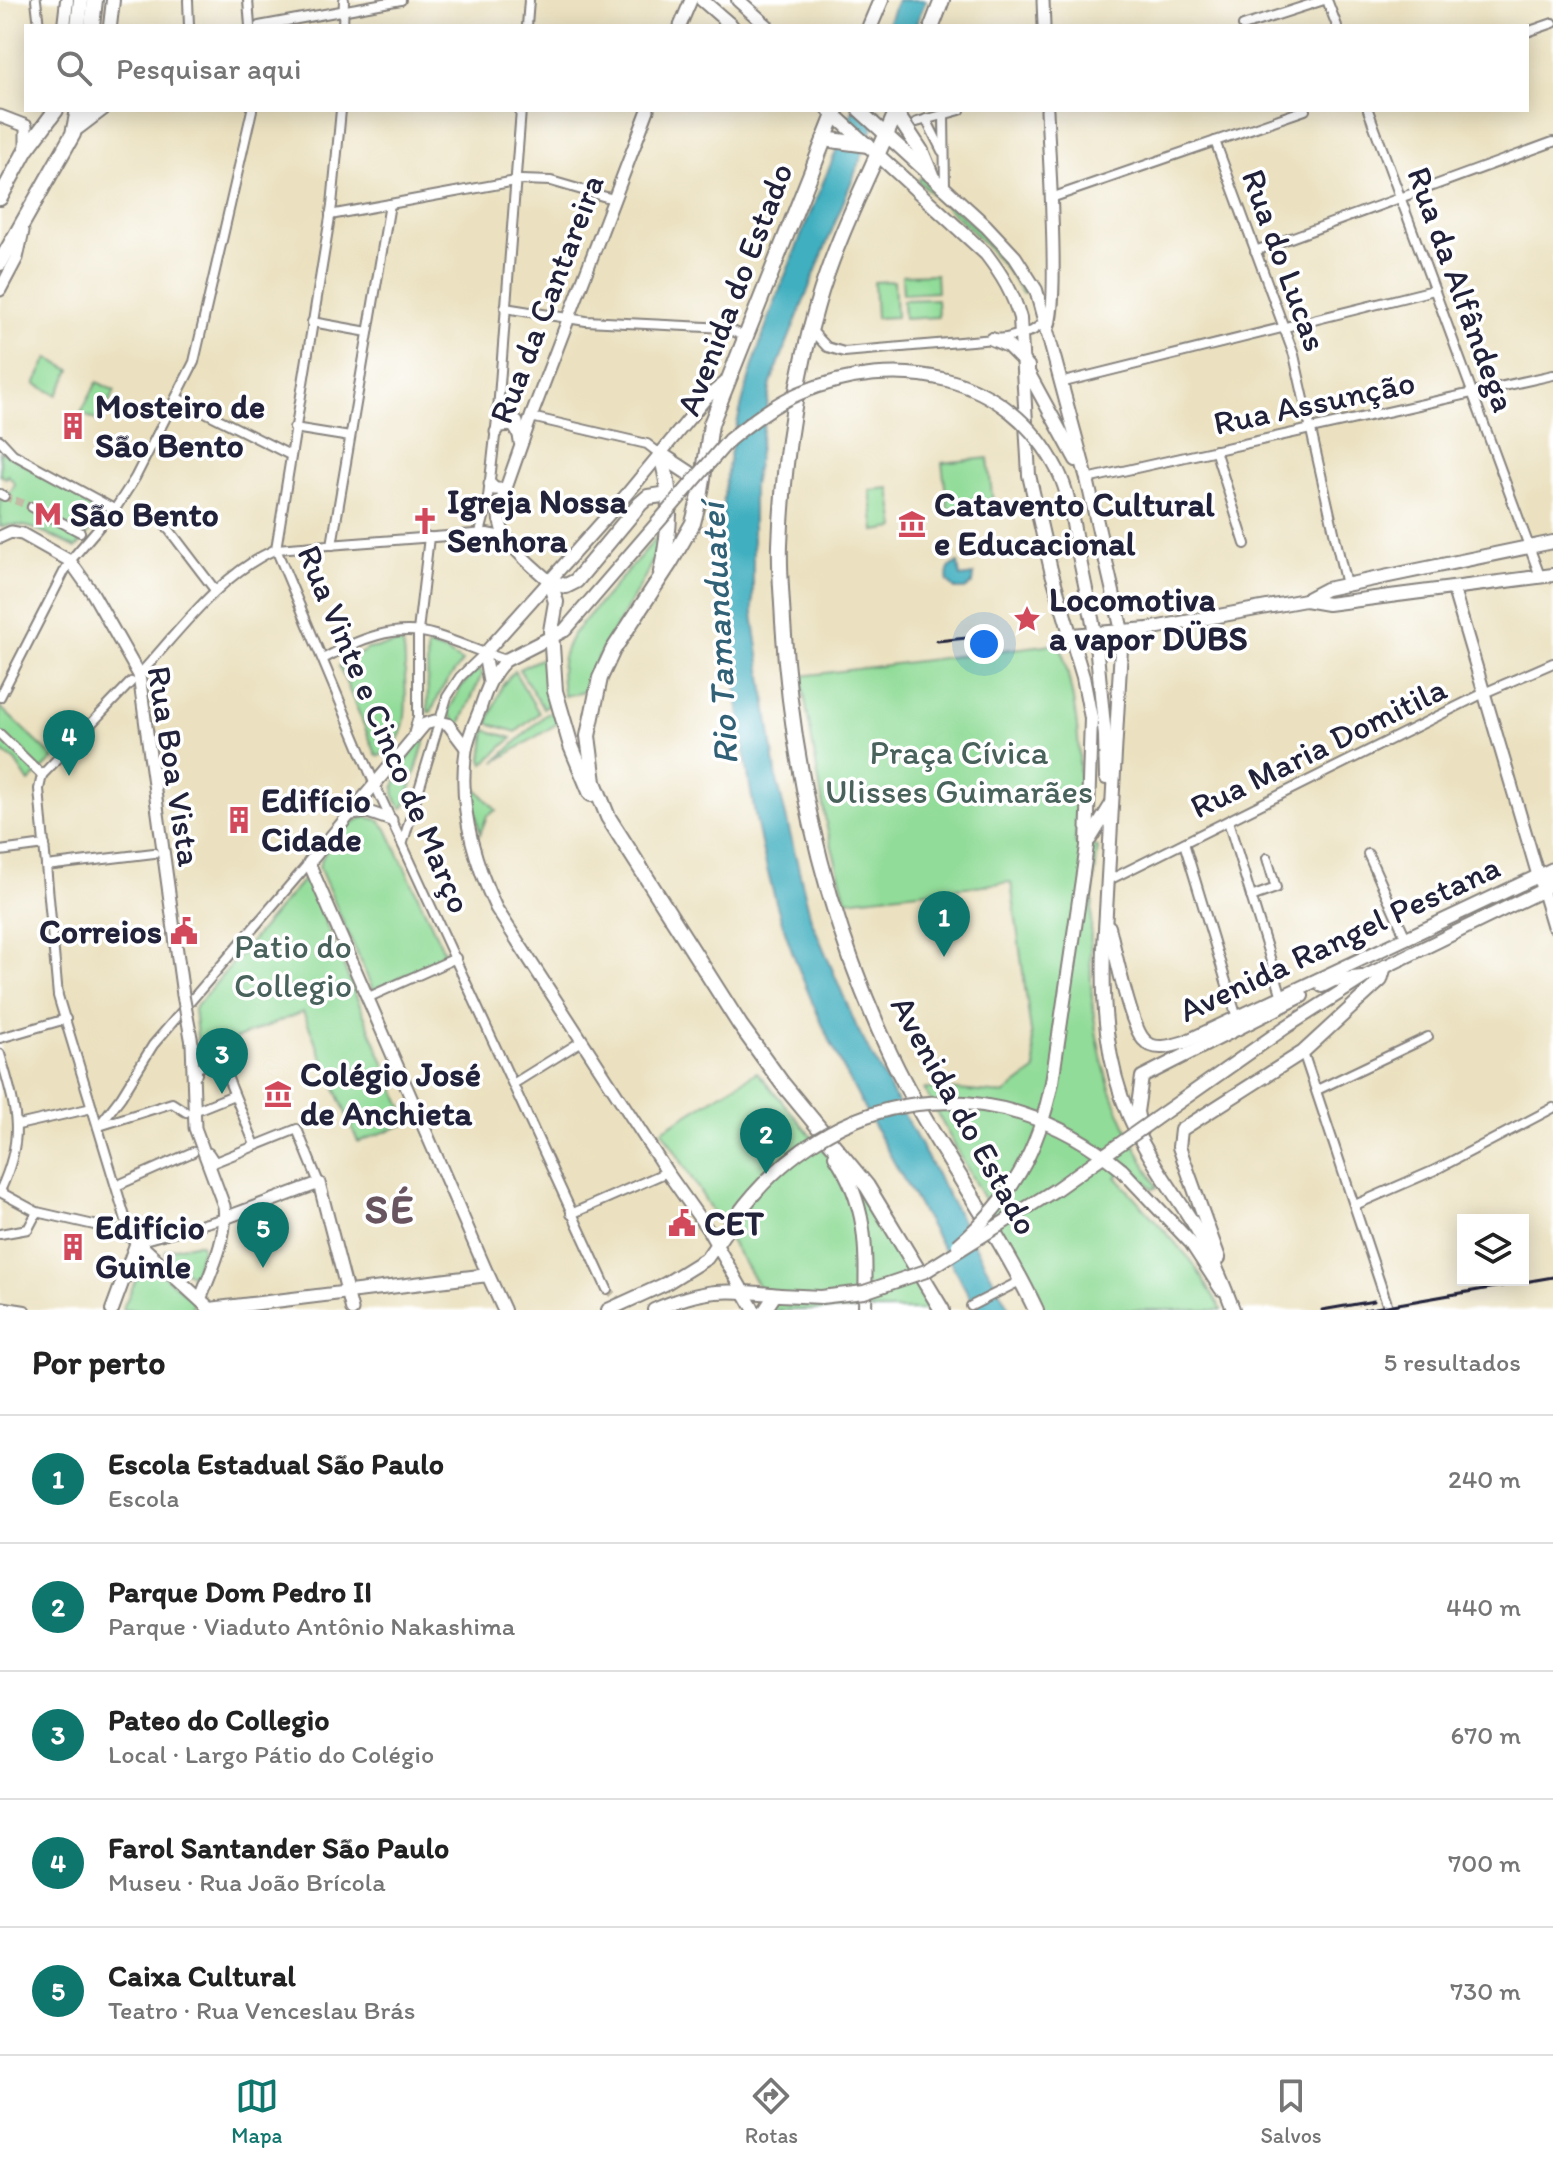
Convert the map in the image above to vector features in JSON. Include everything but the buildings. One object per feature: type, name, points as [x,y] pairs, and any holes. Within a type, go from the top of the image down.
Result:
[{"type":"highway","points":[[78,24],[81,0]]},
{"type":"highway","points":[[92,24],[95,0]]},
{"type":"highway","points":[[871,24],[881,0]]},
{"type":"highway","points":[[933,24],[942,0]]},
{"type":"highway","points":[[0,263],[73,134],[78,112]]},
{"type":"highway","name":"Avenida do Estado","points":[[896,112],[873,150],[810,329],[784,469],[779,549],[786,673],[814,835],[835,916],[891,1056],[1022,1280],[1036,1310]]},
{"type":"highway","points":[[897,112],[921,151],[931,175]]},
{"type":"highway","points":[[0,198],[26,150],[51,114]]},
{"type":"highway","name":"Avenida do Estado","points":[[836,115],[831,140],[711,424],[693,523],[613,650],[595,694],[588,736],[594,782],[608,817],[740,1025],[812,1120],[860,1176],[942,1310]]},
{"type":"highway","points":[[831,140],[873,150]]},
{"type":"highway","points":[[660,454],[689,473],[701,492]]},
{"type":"highway","points":[[659,581],[668,529],[669,494],[667,473],[660,454]]},
{"type":"highway","points":[[550,582],[566,586],[576,581],[640,504],[648,497],[669,494]]},
{"type":"highway","points":[[550,582],[556,602],[558,634],[555,691],[582,776],[608,817]]},
{"type":"main road","points":[[64,24],[67,0]]},
{"type":"main road","points":[[110,24],[113,0]]},
{"type":"main road","points":[[702,0],[730,24]]},
{"type":"main road","points":[[738,0],[765,24]]},
{"type":"main road","points":[[73,134],[88,112]]},
{"type":"main road","points":[[861,112],[1015,257],[1036,290],[1047,324],[1122,631],[1105,913],[1104,998],[1110,1049],[1128,1115],[1167,1187],[1194,1224],[1221,1273]]},
{"type":"main road","points":[[836,115],[986,254],[1014,297],[1023,335],[1029,475],[1091,718],[1087,846],[1052,1082],[1039,1137],[1013,1186],[990,1215],[945,1260]]},
{"type":"main road","points":[[992,339],[1024,357],[1028,372],[1086,477]]},
{"type":"main road","points":[[506,660],[558,634],[729,440],[755,419],[799,394],[855,377],[883,374],[940,377],[982,392],[1018,417],[1048,453],[1068,498],[1095,633],[1105,736],[1106,791],[1111,805]]},
{"type":"main road","points":[[1071,635],[1148,629],[1305,600],[1326,589],[1553,542]]},
{"type":"main road","points":[[1305,600],[1328,604],[1547,576]]},
{"type":"main road","points":[[1083,677],[1090,687],[1100,728],[1105,736]]},
{"type":"main road","points":[[1087,846],[1100,819],[1111,805]]},
{"type":"main road","name":"Avenida Rangel Pestana","points":[[1105,913],[1139,1033],[1146,1043],[1163,1047],[1185,1042],[1553,869]]},
{"type":"main road","points":[[1539,875],[1543,878],[1553,877]]},
{"type":"main road","name":"Avenida Rangel Pestana","points":[[1144,1146],[1137,1112],[1142,1077],[1334,980],[1366,976],[1548,890],[1553,877]]},
{"type":"main road","points":[[1232,1307],[1217,1251],[1179,1147],[1181,1130],[1303,1052],[1381,980],[1385,966]]},
{"type":"main road","points":[[654,1310],[701,1292],[743,1291],[821,1297],[864,1292],[906,1280],[945,1260],[1055,1190],[1255,1048],[1366,976]]},
{"type":"main road","points":[[1163,1047],[1165,1065]]},
{"type":"main road","points":[[608,1310],[688,1271],[707,1258],[770,1175],[813,1141],[863,1117],[917,1104],[973,1103],[1027,1114],[1078,1137],[1122,1170],[1191,1243],[1232,1307]]},
{"type":"main road","name":"Avenida do Estado","points":[[812,1120],[852,1183],[858,1201],[865,1240],[865,1310]]},
{"type":"main road","points":[[112,1310],[137,1242],[198,1305],[212,1309],[250,1308],[488,1275],[504,1310]]},
{"type":"main road","points":[[765,1310],[778,1295]]},
{"type":"street","points":[[36,0],[39,24]]},
{"type":"street","points":[[188,0],[189,24]]},
{"type":"street","points":[[248,0],[249,21]]},
{"type":"street","points":[[343,24],[344,0]]},
{"type":"street","points":[[270,24],[401,0]]},
{"type":"street","points":[[527,24],[529,0]]},
{"type":"street","points":[[681,24],[691,0]]},
{"type":"street","points":[[1043,0],[1044,24]]},
{"type":"street","points":[[1249,24],[1326,0],[1336,24]]},
{"type":"street","points":[[1529,31],[1553,23]]},
{"type":"street","points":[[73,134],[102,112]]},
{"type":"street","points":[[0,697],[68,565],[135,478],[177,398],[199,347],[252,112]]},
{"type":"street","name":"Rua Vinte e Cinco de Março","points":[[341,112],[330,215],[276,549],[375,785],[607,1289]]},
{"type":"street","points":[[512,547],[493,507],[490,484],[521,112]]},
{"type":"street","name":"Rua da Cantareira","points":[[493,507],[505,489],[647,112]]},
{"type":"street","points":[[943,151],[922,120],[952,112]]},
{"type":"street","points":[[810,329],[827,347],[844,352],[1023,335],[1047,324],[1051,198],[1047,112]]},
{"type":"street","points":[[1051,198],[1299,112]]},
{"type":"street","name":"Rua da Alfândega","points":[[1369,112],[1529,547],[1547,576]]},
{"type":"street","points":[[944,114],[945,189]]},
{"type":"street","points":[[0,116],[26,126],[26,150]]},
{"type":"street","name":"Rua do Lucas","points":[[1215,141],[1294,355],[1346,585]]},
{"type":"street","points":[[1255,251],[1553,142]]},
{"type":"street","points":[[330,215],[515,181],[551,181],[613,199]]},
{"type":"street","points":[[332,545],[390,204]]},
{"type":"street","points":[[0,290],[17,258],[26,216]]},
{"type":"street","points":[[1060,383],[1434,290]]},
{"type":"street","points":[[505,308],[568,319],[726,328],[746,337]]},
{"type":"street","points":[[312,322],[368,332]]},
{"type":"street","name":"Rua Assunção","points":[[1086,477],[1553,375]]},
{"type":"street","points":[[403,842],[438,721],[453,687],[550,582],[706,398],[728,380]]},
{"type":"street","points":[[177,398],[290,455]]},
{"type":"street","points":[[498,410],[513,418],[518,425],[518,452]]},
{"type":"street","points":[[513,418],[531,417],[647,444],[660,454]]},
{"type":"street","points":[[496,432],[500,426],[513,425],[520,438]]},
{"type":"street","points":[[294,428],[350,437]]},
{"type":"street","points":[[0,440],[13,454],[114,509]]},
{"type":"street","points":[[1215,450],[1245,544]]},
{"type":"street","points":[[490,484],[495,489],[505,489]]},
{"type":"street","points":[[32,507],[80,532]]},
{"type":"street","points":[[480,533],[493,507]]},
{"type":"street","points":[[164,523],[215,590]]},
{"type":"street","points":[[6,534],[22,534],[68,565]]},
{"type":"street","points":[[137,1242],[126,1220],[58,996],[39,789],[42,775],[215,590],[259,557],[276,549],[496,534],[550,582]]},
{"type":"street","points":[[410,740],[418,717],[418,631],[429,537]]},
{"type":"street","name":"Rua Boa Vista","points":[[68,565],[92,592],[135,678],[192,1043],[195,1128],[225,1207],[225,1218]]},
{"type":"street","points":[[1453,588],[1539,875],[1548,890],[1553,926]]},
{"type":"street","points":[[323,659],[377,635],[418,631],[506,660],[489,682],[466,748],[463,789],[466,814],[482,878],[496,908],[717,1246],[754,1310]]},
{"type":"street","points":[[484,654],[489,682]]},
{"type":"street","name":"Rua Maria Domitila","points":[[1107,881],[1484,693],[1553,663]]},
{"type":"street","points":[[98,1127],[153,1045],[425,724],[438,721],[453,729],[466,748]]},
{"type":"street","points":[[0,734],[42,775]]},
{"type":"street","points":[[351,814],[376,813],[391,820]]},
{"type":"street","points":[[1228,821],[1282,997]]},
{"type":"street","points":[[1184,843],[1237,1018]]},
{"type":"street","points":[[0,851],[45,845]]},
{"type":"street","points":[[46,866],[154,853]]},
{"type":"street","points":[[1368,854],[1406,938]]},
{"type":"street","points":[[1251,897],[1276,888],[1267,858]]},
{"type":"street","points":[[309,863],[488,1275]]},
{"type":"street","points":[[369,997],[456,958]]},
{"type":"street","points":[[0,1038],[66,1019]]},
{"type":"street","points":[[1317,1090],[1428,1037]]},
{"type":"street","points":[[513,1084],[582,1041]]},
{"type":"street","points":[[1303,1052],[1389,1310]]},
{"type":"street","points":[[0,1054],[18,1125],[14,1160],[0,1192],[37,1212],[116,1230],[137,1242],[225,1218],[319,1183]]},
{"type":"street","points":[[255,1145],[220,1059],[197,1068],[197,1111],[202,1136],[213,1162],[297,1129],[301,1133],[319,1183],[352,1310]]},
{"type":"street","points":[[199,1109],[234,1095]]},
{"type":"street","points":[[98,1127],[172,1103],[186,1112]]},
{"type":"street","points":[[18,1125],[92,1108]]},
{"type":"street","points":[[1355,1205],[1435,1170],[1553,1108]]},
{"type":"street","points":[[116,1186],[193,1152]]},
{"type":"street","points":[[571,1214],[667,1172]]},
{"type":"street","points":[[0,1234],[28,1229],[37,1212]]},
{"type":"street","points":[[198,1305],[217,1255],[225,1218]]},
{"type":"street","points":[[971,1306],[1022,1280]]},
{"type":"street","points":[[0,1306],[25,1310]]},
{"type":"green space","points":[[921,177],[1000,251],[1027,291],[1022,293],[987,247],[918,181]]},
{"type":"green space","points":[[936,274],[937,292],[903,294],[902,275]]},
{"type":"green space","points":[[894,281],[896,317],[876,318],[874,282]]},
{"type":"green space","points":[[937,299],[938,317],[904,319],[903,300]]},
{"type":"green space","points":[[48,358],[71,370],[57,395],[35,384]]},
{"type":"green space","points":[[97,382],[115,391],[100,422],[81,413]]},
{"type":"green space","points":[[0,451],[108,511],[76,548],[29,527],[0,527],[0,498],[15,484],[8,475],[6,478],[0,475]]},
{"type":"green space","points":[[988,458],[993,505],[948,510],[942,463]]},
{"type":"green space","points":[[890,488],[896,528],[875,531],[870,490]]},
{"type":"green space","points":[[663,530],[647,572],[602,651],[583,692],[564,696],[562,664],[573,634]]},
{"type":"green space","points":[[402,643],[406,698],[402,732],[397,742],[379,756],[339,666],[368,649]]},
{"type":"green space","name":"Praça Cívica Ulisses Guimarães","points":[[1060,643],[1072,695],[1078,742],[1079,790],[1075,843],[1098,847],[1090,961],[1099,1047],[1116,1104],[1157,1187],[1153,1189],[1129,1165],[1116,1177],[1191,1260],[1222,1310],[1044,1310],[924,1089],[1004,1094],[1036,1070],[1011,882],[846,900],[827,828],[801,676]]},
{"type":"green space","points":[[429,646],[462,662],[443,687],[431,712],[428,712]]},
{"type":"green space","points":[[542,658],[550,703],[543,708],[519,669]]},
{"type":"green space","points":[[477,670],[482,674],[459,727],[448,712],[461,687]]},
{"type":"green space","points":[[514,671],[539,713],[516,732],[488,723],[502,686]]},
{"type":"green space","points":[[0,707],[54,758],[29,782],[15,761],[0,750]]},
{"type":"green space","points":[[553,711],[558,723],[495,762],[544,716]]},
{"type":"green space","points":[[486,730],[512,738],[484,764],[482,759]]},
{"type":"green space","points":[[426,737],[402,808],[396,800],[395,783],[404,763],[421,738]]},
{"type":"green space","points":[[474,786],[496,810],[487,816],[480,834],[475,809]]},
{"type":"green space","points":[[366,817],[379,820],[387,829],[446,956],[373,990],[319,867],[337,837]]},
{"type":"green space","name":"Patio do Collegio","points":[[306,876],[409,1123],[358,1142],[303,1012],[199,1053],[194,1009]]},
{"type":"green space","points":[[757,1072],[881,1218],[928,1310],[773,1310],[662,1130]]},
{"type":"green space","points":[[201,1244],[202,1249],[193,1277],[165,1254],[166,1250]]},
{"type":"green space","points":[[145,1260],[194,1301],[191,1310],[122,1310]]},
{"type":"water","points":[[897,0],[926,0],[916,24],[888,24]]},
{"type":"water","name":"Rio Tamanduateí","points":[[852,112],[879,112],[771,383],[753,486],[753,614],[777,780],[811,919],[857,1028],[1010,1310],[977,1310],[841,1064],[817,1014],[778,909],[751,794],[728,626],[722,523],[724,498],[727,472],[749,379],[798,243]]},
{"type":"water","points":[[958,563],[960,577],[974,575],[973,583],[965,589],[955,589],[948,582],[948,570]]},
{"type":"tunnel","points":[[4,496],[32,507]]},
{"type":"tunnel","points":[[607,1289],[627,1310]]},
{"type":"railway","points":[[937,641],[967,638]]},
{"type":"railway","points":[[1364,1310],[1553,1277]]},
{"type":"railway","points":[[1322,1310],[1374,1301]]},
{"type":"place","name":"Mosteiro de São Bento","points":[[73,426]]},
{"type":"place","name":"São Bento","points":[[48,514]]},
{"type":"place","name":"Igreja Nossa Senhora","points":[[425,521]]},
{"type":"place","name":"Catavento Cultural e Educacional","points":[[912,524]]},
{"type":"place","name":"Locomotiva a vapor DÜBS","points":[[1027,619]]},
{"type":"place","name":"Farol Santander São Paulo","points":[[69,776]]},
{"type":"place","name":"Edifício Cidade","points":[[239,820]]},
{"type":"place","name":"Correios","points":[[184,931]]},
{"type":"place","name":"Escola Estadual São Paulo","points":[[944,957]]},
{"type":"place","name":"Pateo do Collegio","points":[[222,1094]]},
{"type":"place","name":"Colégio José de Anchieta","points":[[278,1094]]},
{"type":"place","name":"Parque Dom Pedro II","points":[[766,1174]]},
{"type":"place","name":"CET","points":[[682,1223]]},
{"type":"place","name":"Edifício Guinle","points":[[73,1247]]},
{"type":"place","name":"Caixa Cultural","points":[[263,1268]]},
{"type":"district","name":"SÉ","points":[[390,1208]]}]
